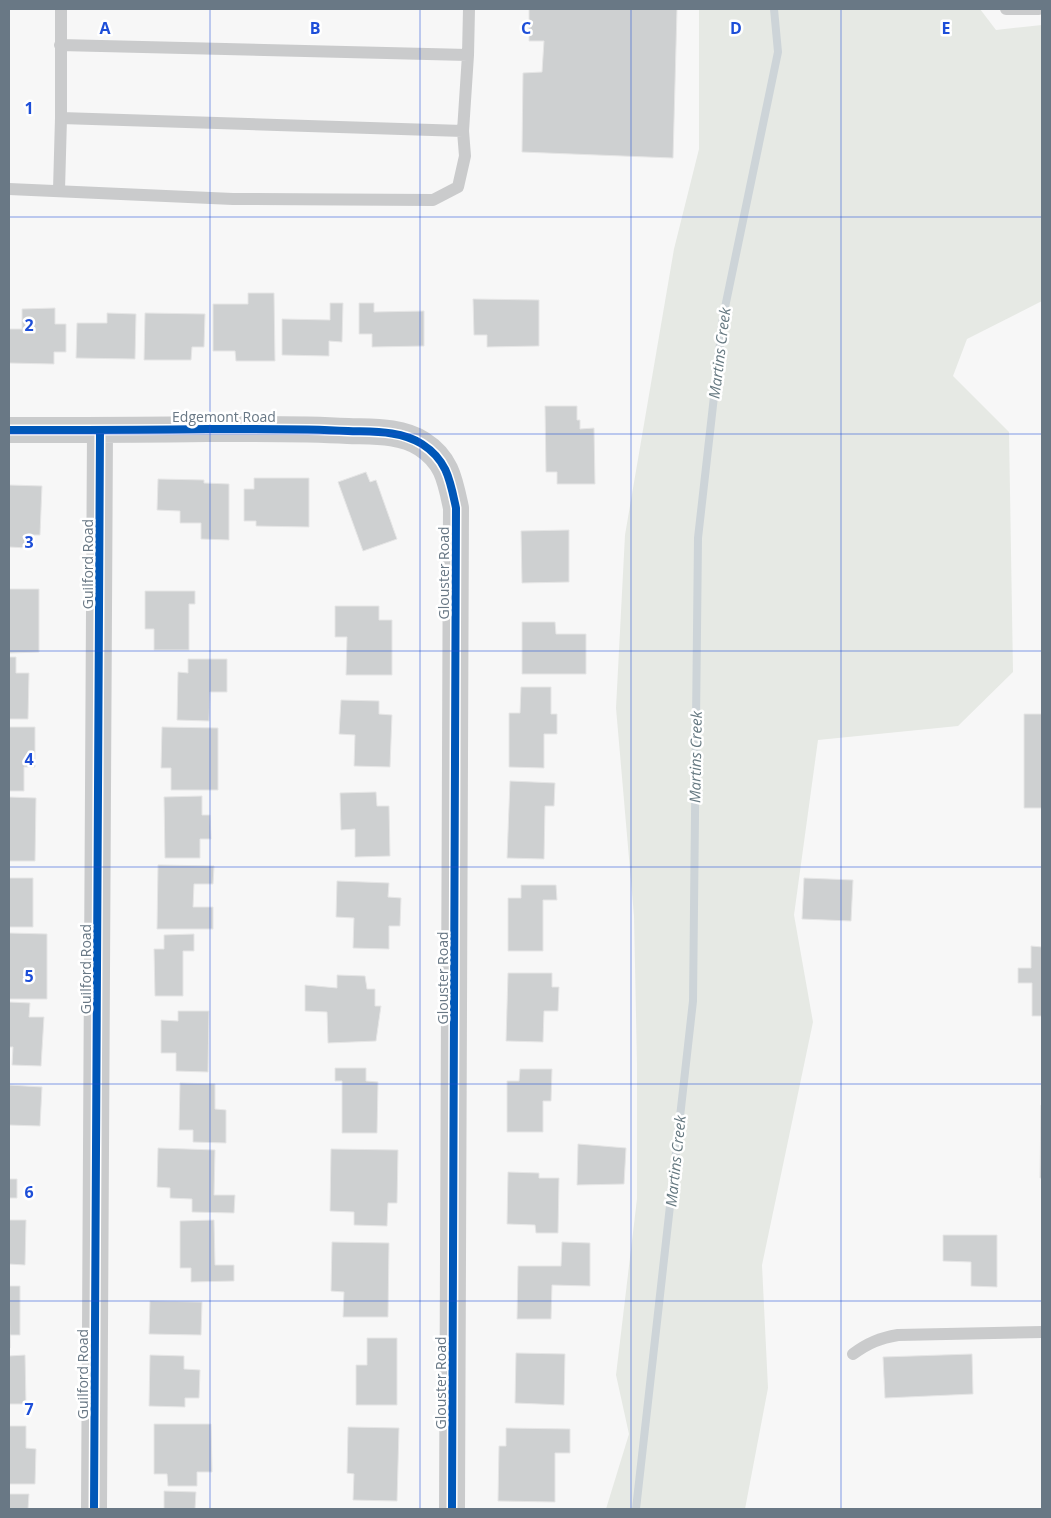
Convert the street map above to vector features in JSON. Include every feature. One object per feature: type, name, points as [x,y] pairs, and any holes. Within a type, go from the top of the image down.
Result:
[{"type":"street","name":"Edgemont Road","points":[[9,430],[298,428],[378,432],[402,435],[434,452]]},
{"type":"street","name":"Guilford Road","points":[[94,1509],[100,430]]},
{"type":"street","name":"Glouster Road","points":[[434,452],[444,464],[456,508],[452,1509]]},
{"type":"lane","points":[[59,190],[61,9]]},
{"type":"lane","points":[[9,189],[233,199],[433,200],[458,187],[465,156],[463,131],[469,9]]},
{"type":"lane","points":[[1006,9],[1039,9]]},
{"type":"lane","points":[[60,45],[468,56]]},
{"type":"lane","points":[[61,118],[463,131]]},
{"type":"lane","points":[[853,1354],[864,1345],[879,1338],[898,1335],[1042,1332]]},
{"type":"shaded area","points":[[699,9],[980,9],[996,30],[1042,25],[1042,301],[967,339],[953,376],[1009,432],[1013,672],[958,726],[818,740],[794,915],[813,1022],[762,1265],[768,1388],[745,1509],[606,1509],[629,1434],[616,1375],[637,1199],[634,916],[616,708],[625,535],[674,249],[699,149]]},
{"type":"building","points":[[529,9],[677,9],[673,158],[522,152],[523,73],[542,72],[544,41],[529,41]]},
{"type":"building","points":[[248,293],[274,293],[275,361],[236,361],[235,351],[213,351],[213,304],[248,304]]},
{"type":"building","points":[[473,299],[539,300],[539,346],[487,347],[487,335],[474,335]]},
{"type":"building","points":[[330,303],[343,303],[342,342],[329,341],[329,356],[282,355],[282,319],[330,320]]},
{"type":"building","points":[[359,303],[374,303],[374,312],[424,311],[424,346],[372,347],[372,334],[359,334]]},
{"type":"building","points":[[55,308],[55,324],[66,324],[66,352],[54,352],[54,364],[9,363],[9,329],[22,329],[22,309]]},
{"type":"building","points":[[107,313],[136,314],[135,359],[76,358],[77,323],[107,323]]},
{"type":"building","points":[[145,313],[205,314],[204,347],[192,347],[191,360],[144,360]]},
{"type":"building","points":[[545,406],[577,406],[577,420],[580,420],[580,429],[594,428],[595,484],[557,484],[557,472],[546,472]]},
{"type":"building","points":[[366,472],[370,482],[376,480],[397,539],[363,551],[338,482]]},
{"type":"building","points":[[254,478],[309,478],[309,527],[256,526],[256,521],[244,521],[244,489],[254,489]]},
{"type":"building","points":[[158,479],[204,480],[204,483],[229,484],[229,540],[201,539],[201,523],[180,523],[180,511],[157,510]]},
{"type":"building","points":[[9,485],[42,486],[40,535],[29,535],[29,548],[9,547]]},
{"type":"building","points":[[569,530],[569,582],[522,583],[521,531]]},
{"type":"building","points":[[9,589],[39,589],[39,652],[9,653]]},
{"type":"building","points":[[145,591],[195,591],[195,604],[189,604],[189,650],[154,650],[154,629],[145,629]]},
{"type":"building","points":[[335,606],[379,606],[379,620],[392,620],[392,675],[346,675],[347,637],[335,637]]},
{"type":"building","points":[[522,622],[555,622],[556,634],[586,634],[586,674],[522,674]]},
{"type":"building","points":[[9,657],[16,657],[16,673],[29,673],[28,719],[9,719]]},
{"type":"building","points":[[188,659],[227,659],[227,692],[210,692],[209,721],[177,720],[178,672],[188,673]]},
{"type":"building","points":[[521,687],[551,687],[551,714],[557,714],[557,734],[544,734],[544,768],[509,767],[509,713],[520,713]]},
{"type":"building","points":[[341,700],[379,701],[379,714],[392,715],[390,767],[354,766],[355,735],[339,734]]},
{"type":"building","points":[[1024,714],[1042,714],[1042,808],[1024,808]]},
{"type":"building","points":[[9,727],[35,727],[35,767],[24,767],[24,791],[9,791]]},
{"type":"building","points":[[162,727],[218,728],[218,790],[171,790],[171,768],[161,768]]},
{"type":"building","points":[[510,781],[555,783],[554,806],[545,806],[544,859],[507,858]]},
{"type":"building","points":[[376,792],[377,806],[389,806],[390,856],[355,857],[355,829],[341,830],[340,793]]},
{"type":"building","points":[[202,796],[202,815],[210,815],[211,839],[200,839],[200,858],[165,858],[164,797]]},
{"type":"building","points":[[9,797],[36,798],[35,861],[9,861]]},
{"type":"building","points":[[158,865],[214,866],[213,884],[194,884],[193,907],[213,907],[213,929],[157,929]]},
{"type":"building","points":[[9,878],[33,878],[33,927],[9,927]]},
{"type":"building","points":[[804,878],[853,880],[851,921],[802,919]]},
{"type":"building","points":[[337,881],[389,883],[388,897],[401,898],[400,926],[389,926],[389,949],[353,948],[354,918],[336,917]]},
{"type":"building","points":[[521,885],[556,885],[557,900],[543,900],[543,951],[508,951],[508,898],[521,898]]},
{"type":"building","points":[[9,933],[47,934],[47,999],[9,999]]},
{"type":"building","points":[[194,934],[194,951],[183,951],[183,996],[155,996],[154,949],[164,949],[164,935]]},
{"type":"building","points":[[1031,946],[1042,947],[1042,1016],[1032,1016],[1032,983],[1018,983],[1018,968],[1031,968]]},
{"type":"building","points":[[508,973],[552,973],[552,987],[559,987],[558,1011],[544,1011],[543,1042],[506,1041]]},
{"type":"building","points":[[337,975],[365,976],[367,989],[375,989],[375,1006],[381,1006],[376,1041],[328,1043],[327,1012],[305,1011],[305,985],[337,988]]},
{"type":"building","points":[[9,1002],[30,1003],[29,1017],[44,1017],[41,1066],[12,1065],[13,1047],[9,1047]]},
{"type":"building","points":[[178,1011],[209,1011],[208,1072],[176,1071],[176,1053],[161,1053],[161,1020],[178,1021]]},
{"type":"building","points":[[335,1068],[366,1068],[366,1081],[378,1082],[377,1133],[342,1133],[342,1081],[335,1081]]},
{"type":"building","points":[[520,1069],[552,1069],[551,1101],[543,1101],[543,1132],[507,1132],[507,1081],[519,1081]]},
{"type":"building","points":[[180,1083],[215,1084],[215,1109],[226,1110],[226,1143],[193,1142],[193,1130],[179,1130]]},
{"type":"building","points":[[9,1085],[42,1087],[40,1126],[9,1125]]},
{"type":"building","points":[[1041,1105],[1042,1178],[1040,1178]]},
{"type":"building","points":[[578,1144],[626,1148],[624,1184],[577,1185]]},
{"type":"building","points":[[158,1148],[215,1150],[214,1195],[235,1195],[234,1213],[192,1212],[192,1199],[170,1198],[170,1188],[157,1187]]},
{"type":"building","points":[[331,1149],[398,1150],[397,1203],[388,1203],[387,1226],[354,1225],[354,1212],[330,1211]]},
{"type":"building","points":[[508,1172],[539,1173],[539,1178],[559,1178],[558,1233],[536,1233],[535,1225],[507,1224]]},
{"type":"building","points":[[9,1179],[17,1179],[17,1198],[9,1198]]},
{"type":"building","points":[[9,1220],[26,1220],[25,1265],[9,1264]]},
{"type":"building","points":[[214,1220],[215,1265],[234,1265],[234,1281],[191,1282],[191,1268],[180,1268],[180,1221]]},
{"type":"building","points":[[943,1235],[997,1235],[997,1287],[971,1286],[971,1262],[943,1261]]},
{"type":"building","points":[[332,1242],[389,1243],[388,1317],[343,1317],[344,1292],[331,1291]]},
{"type":"building","points":[[562,1242],[590,1243],[590,1286],[552,1285],[551,1319],[517,1319],[518,1266],[561,1266]]},
{"type":"building","points":[[9,1286],[20,1286],[20,1335],[10,1335],[10,1348]]},
{"type":"building","points":[[150,1301],[202,1302],[201,1335],[149,1334]]},
{"type":"building","points":[[367,1338],[397,1338],[397,1405],[356,1405],[356,1365],[367,1365]]},
{"type":"building","points":[[516,1353],[565,1354],[564,1405],[515,1403]]},
{"type":"building","points":[[972,1354],[973,1394],[885,1398],[883,1357]]},
{"type":"building","points":[[25,1355],[26,1404],[9,1404],[9,1356]]},
{"type":"building","points":[[150,1355],[184,1356],[184,1369],[200,1370],[199,1398],[185,1398],[185,1407],[149,1406]]},
{"type":"building","points":[[154,1424],[211,1424],[212,1472],[197,1472],[197,1486],[168,1486],[167,1474],[154,1474]]},
{"type":"building","points":[[9,1426],[26,1426],[26,1448],[36,1449],[35,1484],[9,1484]]},
{"type":"building","points":[[348,1427],[399,1428],[397,1501],[353,1500],[354,1474],[347,1473]]},
{"type":"building","points":[[506,1428],[570,1429],[570,1453],[555,1453],[555,1502],[498,1501],[499,1446],[506,1446]]},
{"type":"building","points":[[164,1491],[196,1492],[195,1509],[164,1509]]},
{"type":"building","points":[[9,1494],[29,1494],[28,1509],[9,1509]]},
{"type":"waterway","name":"Martins Creek","points":[[636,1509],[693,1001],[698,538],[723,317],[778,52],[774,9]]},
{"type":"cycle path","points":[[9,430],[312,429],[386,433],[405,436],[422,444],[437,457],[446,472],[456,508],[452,1509]]},
{"type":"cycle path","points":[[94,1509],[100,430]]}]
